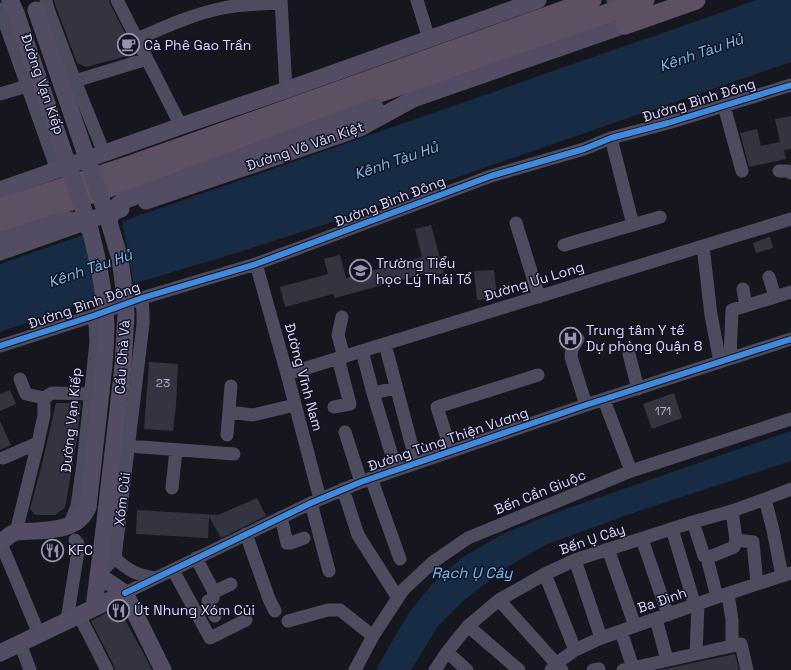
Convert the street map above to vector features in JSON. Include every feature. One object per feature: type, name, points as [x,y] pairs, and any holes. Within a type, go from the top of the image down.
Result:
[{"type":"highway","name":"Đường Võ Văn Kiệt","points":[[620,11],[645,0]]},
{"type":"highway","name":"Đường Võ Văn Kiệt","points":[[0,208],[140,161],[553,8],[588,12],[620,11],[696,0]]},
{"type":"highway","name":"Đường Võ Văn Kiệt","points":[[0,226],[588,12]]},
{"type":"main road","points":[[0,190],[286,90],[532,1]]},
{"type":"main road","name":"Cầu Chà Và","points":[[39,3],[109,222],[122,269],[126,314],[123,366],[94,607]]},
{"type":"main road","name":"Cầu Chà Và","points":[[9,7],[90,229],[99,264],[105,309],[106,342],[88,507],[72,533]]},
{"type":"main road","name":"Đường Võ Văn Kiệt","points":[[0,252],[135,204],[360,128],[413,99],[588,12]]},
{"type":"main road","points":[[109,222],[114,208],[123,201],[375,107],[413,99]]},
{"type":"main road","points":[[0,241],[67,220],[78,221],[90,229]]},
{"type":"main road","points":[[0,543],[5,538],[16,532],[49,531],[72,533]]},
{"type":"main road","points":[[98,575],[125,593],[163,670]]},
{"type":"main road","name":"Đường Tùng Thiện Vương","points":[[0,653],[125,593]]},
{"type":"street","points":[[117,0],[181,126]]},
{"type":"street","points":[[417,0],[429,39]]},
{"type":"street","points":[[137,39],[180,21],[219,9],[281,2],[286,90]]},
{"type":"street","points":[[39,3],[48,9],[104,154]]},
{"type":"street","name":"Đường Vạn Kiếp","points":[[9,7],[27,86],[57,170]]},
{"type":"street","points":[[75,81],[147,59]]},
{"type":"street","name":"Đường Bình Đông","points":[[0,346],[93,316],[142,298],[256,264],[491,176],[584,149],[611,138],[668,123],[791,85]]},
{"type":"street","points":[[0,94],[27,86]]},
{"type":"street","points":[[724,106],[742,170]]},
{"type":"street","points":[[611,138],[633,225]]},
{"type":"street","points":[[564,245],[660,217]]},
{"type":"street","name":"Đường Ưu Long","points":[[287,374],[791,219]]},
{"type":"street","points":[[516,223],[538,297]]},
{"type":"street","points":[[703,246],[711,315],[725,360]]},
{"type":"street","name":"Đường Vĩnh Nam","points":[[256,264],[295,405],[329,571]]},
{"type":"street","points":[[769,276],[775,297]]},
{"type":"street","points":[[743,289],[746,306]]},
{"type":"street","points":[[725,360],[732,310],[791,292]]},
{"type":"street","name":"Xóm Củi","points":[[115,558],[143,324],[142,298]]},
{"type":"street","name":"Đường Vạn Kiếp","points":[[73,617],[78,544],[72,533],[83,464],[91,394],[96,342],[93,316]]},
{"type":"street","points":[[334,408],[350,404],[338,336],[342,317]]},
{"type":"street","points":[[578,339],[572,350],[571,357],[586,405]]},
{"type":"street","name":"Đường Tùng Thiện Vương","points":[[125,593],[315,501],[366,480],[586,405],[791,339]]},
{"type":"street","points":[[385,344],[416,462]]},
{"type":"street","points":[[362,351],[396,469]]},
{"type":"street","points":[[629,354],[638,389]]},
{"type":"street","points":[[451,451],[437,407],[538,375]]},
{"type":"street","points":[[20,380],[26,394],[44,398],[52,393],[91,394]]},
{"type":"street","points":[[227,435],[231,386]]},
{"type":"street","points":[[373,393],[398,394]]},
{"type":"street","points":[[16,532],[44,415],[44,398]]},
{"type":"street","points":[[604,400],[630,472]]},
{"type":"street","points":[[229,412],[253,415],[295,405]]},
{"type":"street","name":"Bến Cần Giuộc","points":[[355,670],[373,636],[403,590],[433,562],[468,538],[630,472],[791,419]]},
{"type":"street","points":[[345,432],[400,560]]},
{"type":"street","points":[[3,458],[38,443]]},
{"type":"street","points":[[128,446],[234,454]]},
{"type":"street","points":[[172,488],[176,450]]},
{"type":"street","points":[[343,489],[358,535],[398,598]]},
{"type":"street","name":"Bến Ụ Cây","points":[[435,670],[447,652],[468,626],[499,600],[545,574],[575,560],[732,511],[791,489]]},
{"type":"street","points":[[765,499],[786,574]]},
{"type":"street","points":[[706,558],[734,548],[736,540],[732,511]]},
{"type":"street","points":[[281,517],[287,543],[304,538]]},
{"type":"street","points":[[693,522],[704,556],[723,595],[732,620],[736,645],[747,670]]},
{"type":"street","points":[[672,529],[697,605],[696,654]]},
{"type":"street","points":[[246,534],[269,599],[275,611]]},
{"type":"street","points":[[642,539],[662,617],[667,660]]},
{"type":"street","points":[[736,540],[753,542],[757,584]]},
{"type":"street","points":[[0,543],[39,634]]},
{"type":"street","points":[[608,549],[635,626]]},
{"type":"street","points":[[98,575],[115,558],[131,571],[143,576],[155,578]]},
{"type":"street","points":[[196,558],[214,592],[213,598],[208,601],[208,603],[215,616]]},
{"type":"street","points":[[575,560],[601,638]]},
{"type":"street","points":[[173,570],[210,638],[246,620]]},
{"type":"street","points":[[545,574],[575,650]]},
{"type":"street","name":"Ba Đình","points":[[557,668],[575,650],[601,638],[786,574]]},
{"type":"street","points":[[214,592],[231,584]]},
{"type":"street","points":[[499,600],[557,668]]},
{"type":"street","points":[[288,621],[344,607],[373,636]]},
{"type":"street","points":[[73,617],[107,670]]},
{"type":"street","points":[[468,626],[519,670]]},
{"type":"street","points":[[621,631],[628,669],[736,645]]},
{"type":"street","points":[[20,643],[30,670]]},
{"type":"street","points":[[447,652],[467,670]]},
{"type":"street","points":[[593,670],[599,670]]},
{"type":"water","name":"Kênh Tàu Hủ","points":[[757,0],[791,0],[791,62],[486,167],[336,221],[113,290],[73,307],[0,332],[0,264]]},
{"type":"water","name":"Rạch Ụ Cây","points":[[791,431],[791,461],[639,511],[547,544],[504,569],[463,601],[438,626],[411,670],[377,670],[408,614],[433,583],[463,557],[503,534],[541,518]]},
{"type":"pier","points":[[122,220],[134,286],[96,299],[84,233]]},
{"type":"building","points":[[54,0],[109,0],[132,46],[127,56],[86,67],[77,63]]},
{"type":"building","points":[[791,116],[791,149],[784,150],[786,159],[749,167],[740,133],[757,129],[761,146],[780,142],[775,119]]},
{"type":"building","points":[[431,225],[444,273],[428,278],[427,273],[335,298],[333,294],[285,307],[280,287],[328,274],[324,259],[340,255],[346,278],[422,257],[415,229]]},
{"type":"building","points":[[770,237],[773,248],[756,253],[753,243]]},
{"type":"building","points":[[494,270],[497,298],[477,300],[474,271]]},
{"type":"building","points":[[149,362],[178,364],[173,431],[144,429]]},
{"type":"building","points":[[10,390],[16,404],[0,411],[0,394]]},
{"type":"building","points":[[674,393],[682,418],[652,429],[643,404]]},
{"type":"building","points":[[56,403],[81,403],[78,433],[65,508],[55,515],[35,515],[30,509]]},
{"type":"building","points":[[0,421],[11,445],[0,450]]},
{"type":"building","points":[[257,498],[266,516],[221,538],[209,517],[208,538],[136,534],[137,510],[218,515]]},
{"type":"building","name":"KFC","points":[[45,544],[62,545],[62,556],[45,556]]},
{"type":"building","points":[[118,607],[152,670],[115,670],[91,621]]},
{"type":"building","points":[[735,654],[739,670],[660,670]]},
{"type":"cycle path","points":[[0,346],[93,316],[142,298],[256,264],[491,176],[584,149],[611,138],[668,123],[791,85]]},
{"type":"cycle path","points":[[125,593],[311,503],[361,482],[586,405],[791,339]]},
{"type":"place","name":"Cà Phê Gao Trần","points":[[129,45]]},
{"type":"place","name":"Trường Tiểu học Lý Thái Tổ","points":[[361,271]]},
{"type":"place","name":"Trung tâm Y tế Dự phòng Quận 8","points":[[571,338]]},
{"type":"place","name":"KFC","points":[[53,550]]},
{"type":"place","name":"Út Nhung Xóm Củi","points":[[118,610]]}]
